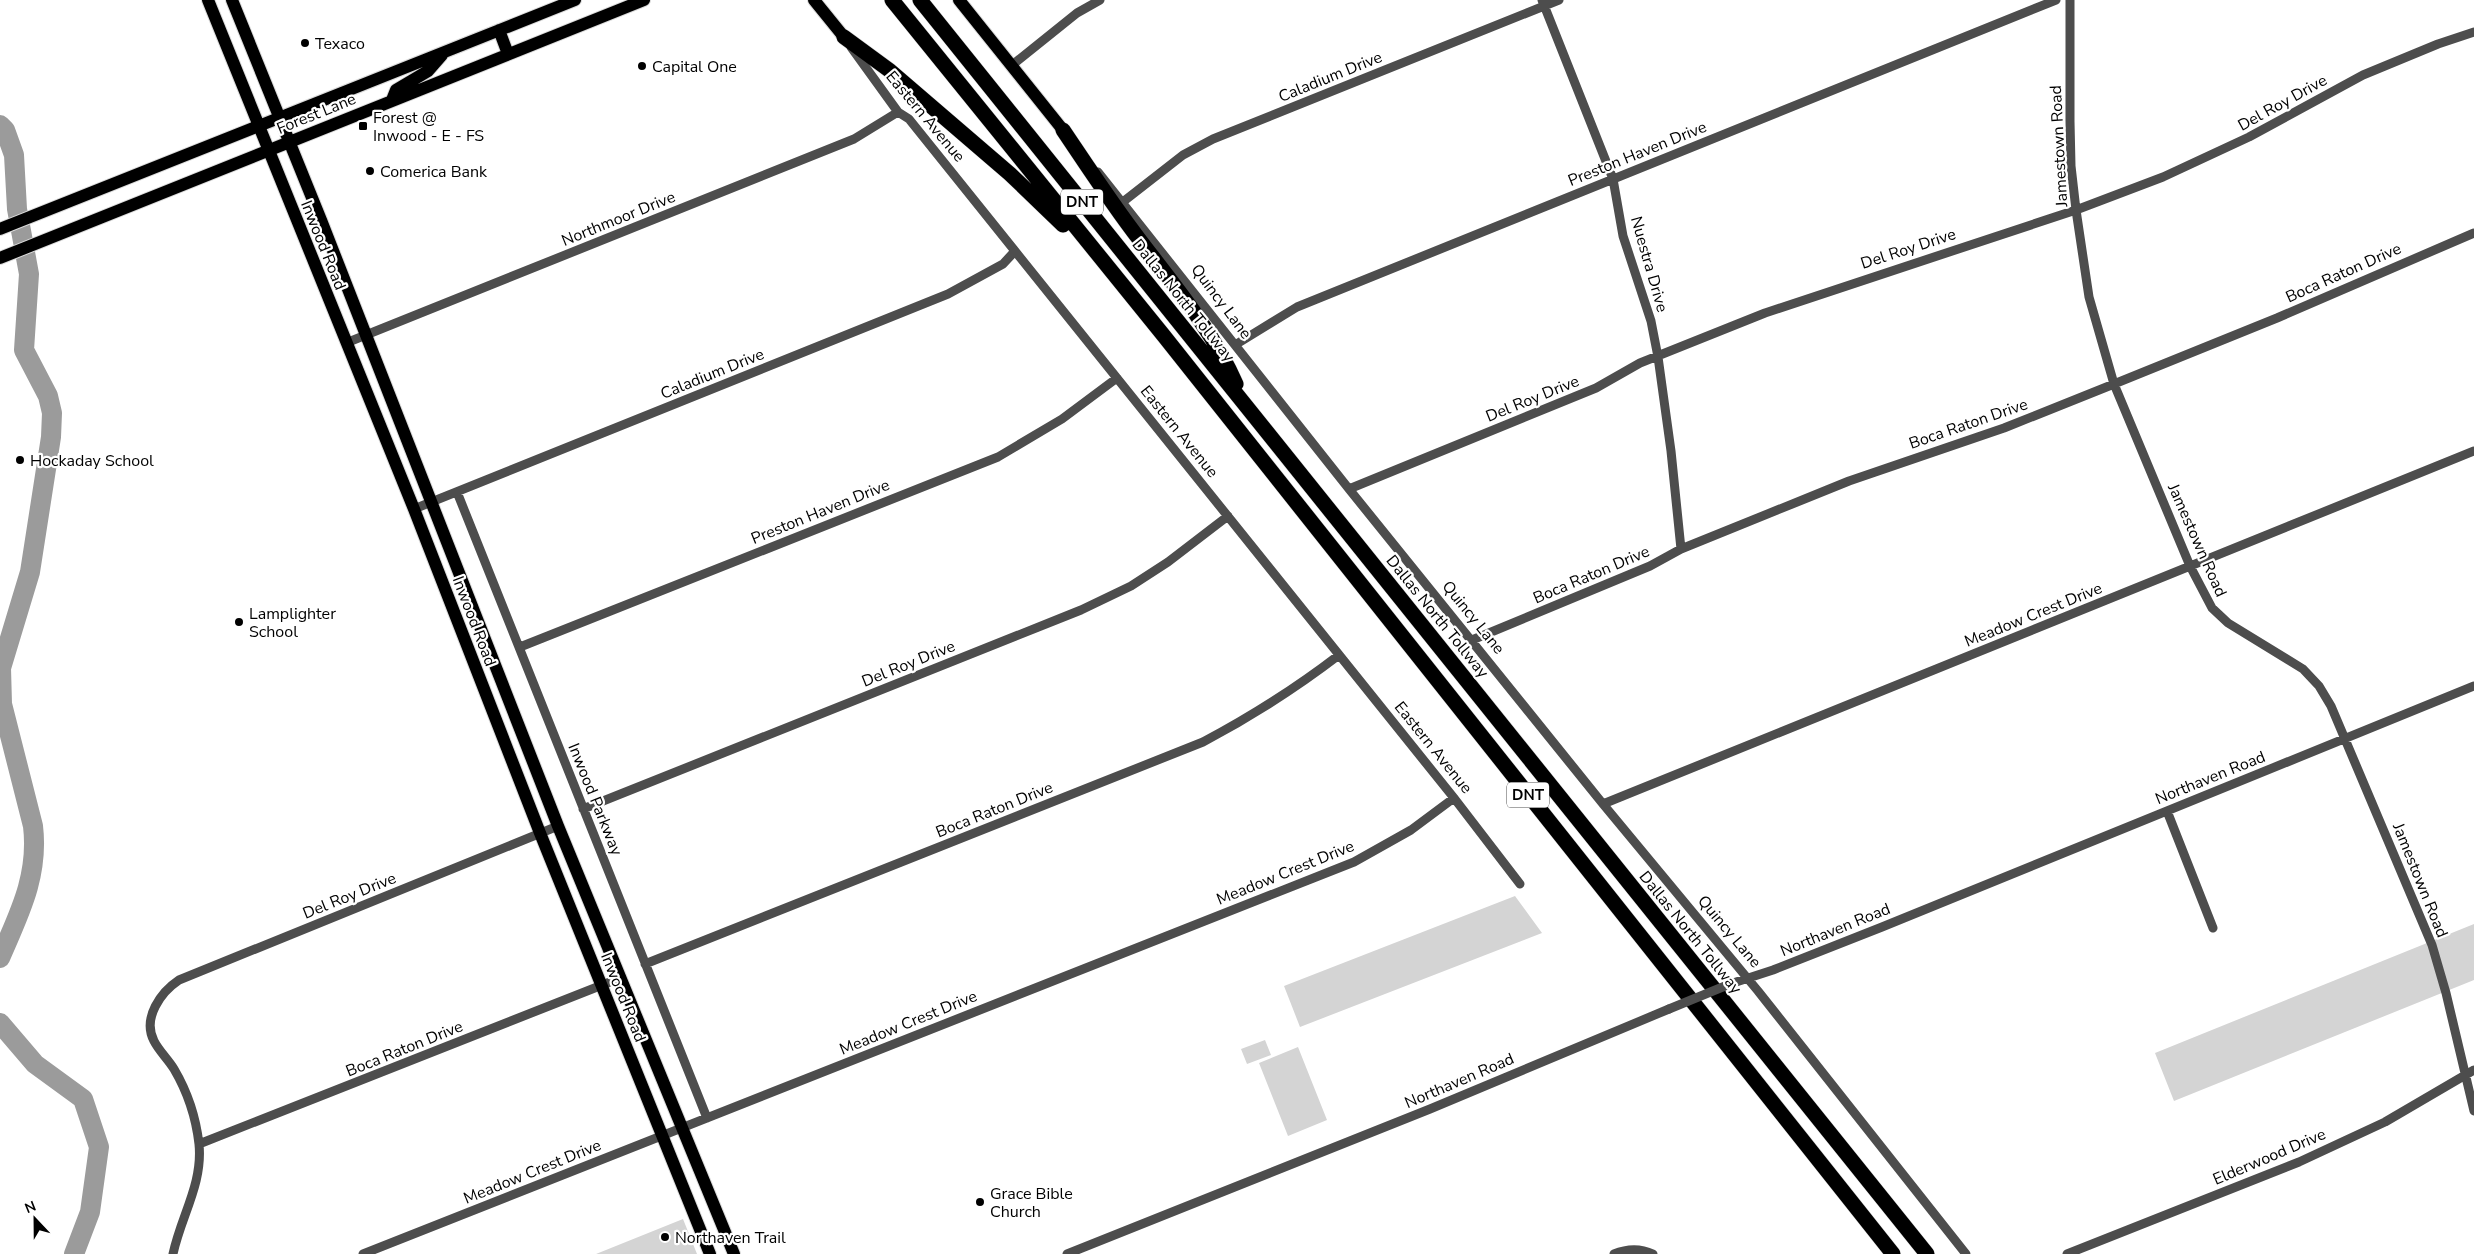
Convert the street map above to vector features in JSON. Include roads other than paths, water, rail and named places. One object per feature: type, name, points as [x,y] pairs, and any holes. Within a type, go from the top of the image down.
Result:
[{"type":"highway","name":"DNT","points":[[892,0],[1176,351],[1893,1254]]},
{"type":"highway","name":"Dallas North Tollway","points":[[920,0],[1928,1254]]},
{"type":"highway","points":[[844,37],[889,70],[1010,174],[1099,258]]},
{"type":"highway","points":[[1063,130],[1111,202],[1182,296],[1225,358],[1245,404]]},
{"type":"main road","name":"Inwood Road","points":[[208,0],[414,509],[540,833],[710,1254]]},
{"type":"main road","name":"Inwood Road","points":[[232,0],[432,502],[558,826],[734,1254]]},
{"type":"main road","name":"Forest Lane","points":[[0,229],[575,0]]},
{"type":"main road","name":"Forest Lane","points":[[0,258],[644,0]]},
{"type":"main road","name":"Eastern Avenue","points":[[814,0],[844,37]]},
{"type":"main road","name":"Quincy Lane","points":[[959,0],[1063,130]]},
{"type":"main road","points":[[499,30],[508,54]]},
{"type":"main road","points":[[392,100],[396,90],[428,71],[446,51]]},
{"type":"main road","points":[[488,699],[505,692]]},
{"type":"street","points":[[1011,66],[1078,13],[1100,0]]},
{"type":"street","name":"Caladium Drive","points":[[1124,201],[1183,155],[1213,139],[1543,3],[1559,0]]},
{"type":"street","name":"Preston Haven Drive","points":[[1235,345],[1297,307],[2056,0]]},
{"type":"street","name":"Jamestown Road","points":[[2070,0],[2071,166],[2076,210],[2089,297],[2114,384],[2190,566],[2201,591],[2212,608],[2222,618],[2303,669],[2319,686],[2331,706],[2432,945],[2446,994],[2474,1111]]},
{"type":"street","name":"Nuestra Drive","points":[[1543,3],[1613,179],[1623,236],[1648,313],[1658,357],[1681,549]]},
{"type":"street","name":"Del Roy Drive","points":[[1349,489],[1596,388],[1640,363],[1792,303],[2076,210],[2196,163],[2363,75],[2438,44],[2474,32]]},
{"type":"street","name":"Eastern Avenue","points":[[844,37],[898,112],[909,119],[1454,798],[1520,884]]},
{"type":"street","name":"Northmoor Drive","points":[[346,343],[854,139],[898,112]]},
{"type":"street","name":"Quincy Lane","points":[[1063,130],[1124,201],[1349,489],[1603,804],[1747,978],[1966,1254]]},
{"type":"street","name":"Boca Raton Drive","points":[[1472,640],[1634,573],[1681,549],[1849,481],[2004,428],[2277,318],[2474,233]]},
{"type":"street","name":"Caladium Drive","points":[[414,509],[948,294],[1003,264],[1015,251]]},
{"type":"street","name":"Preston Haven Drive","points":[[520,646],[998,457],[1062,419],[1117,378]]},
{"type":"street","name":"Meadow Crest Drive","points":[[1603,804],[2474,451]]},
{"type":"street","name":"Inwood Parkway","points":[[457,492],[707,1118]]},
{"type":"street","name":"Del Roy Drive","points":[[584,809],[1081,610],[1131,586],[1168,562],[1228,516]]},
{"type":"street","name":"Boca Raton Drive","points":[[645,964],[1203,742],[1248,718],[1292,690],[1339,655]]},
{"type":"street","name":"Northaven Road","points":[[1067,1254],[1430,1108],[1730,984],[1773,970],[1882,927],[2474,686]]},
{"type":"street","name":"Meadow Crest Drive","points":[[363,1254],[1354,862],[1411,830],[1454,798]]},
{"type":"street","points":[[2167,810],[2213,928]]},
{"type":"street","name":"Del Roy Drive","points":[[199,1144],[189,1101],[175,1069],[153,1040],[152,1012],[168,987],[179,980],[558,826]]},
{"type":"street","name":"Boca Raton Drive","points":[[199,1144],[620,978]]},
{"type":"street","name":"Elderwood Drive","points":[[2067,1254],[2299,1162],[2385,1122],[2474,1070]]},
{"type":"street","points":[[173,1254],[197,1184],[199,1144]]},
{"type":"street","points":[[1614,1254],[1623,1250],[1645,1250],[1653,1254]]},
{"type":"waterway","points":[[0,125],[5,130],[14,155],[17,209],[29,274],[24,350],[48,396],[52,413],[51,437],[30,572],[1,668],[2,704],[33,826],[34,844],[33,862],[26,894],[0,958]]},
{"type":"waterway","points":[[0,1023],[35,1064],[83,1099],[99,1147],[90,1212],[74,1254]]},
{"type":"place","name":"Texaco","points":[[305,43]]},
{"type":"place","name":"Capital One","points":[[642,66]]},
{"type":"place","name":"Forest @ Inwood - E - FS","points":[[363,126]]},
{"type":"place","name":"Comerica Bank","points":[[370,171]]},
{"type":"place","name":"Hockaday School","points":[[20,460]]},
{"type":"place","name":"Lamplighter School","points":[[239,622]]},
{"type":"place","name":"Grace Bible Church","points":[[980,1202]]},
{"type":"place","name":"Northaven Trail","points":[[665,1237]]}]
